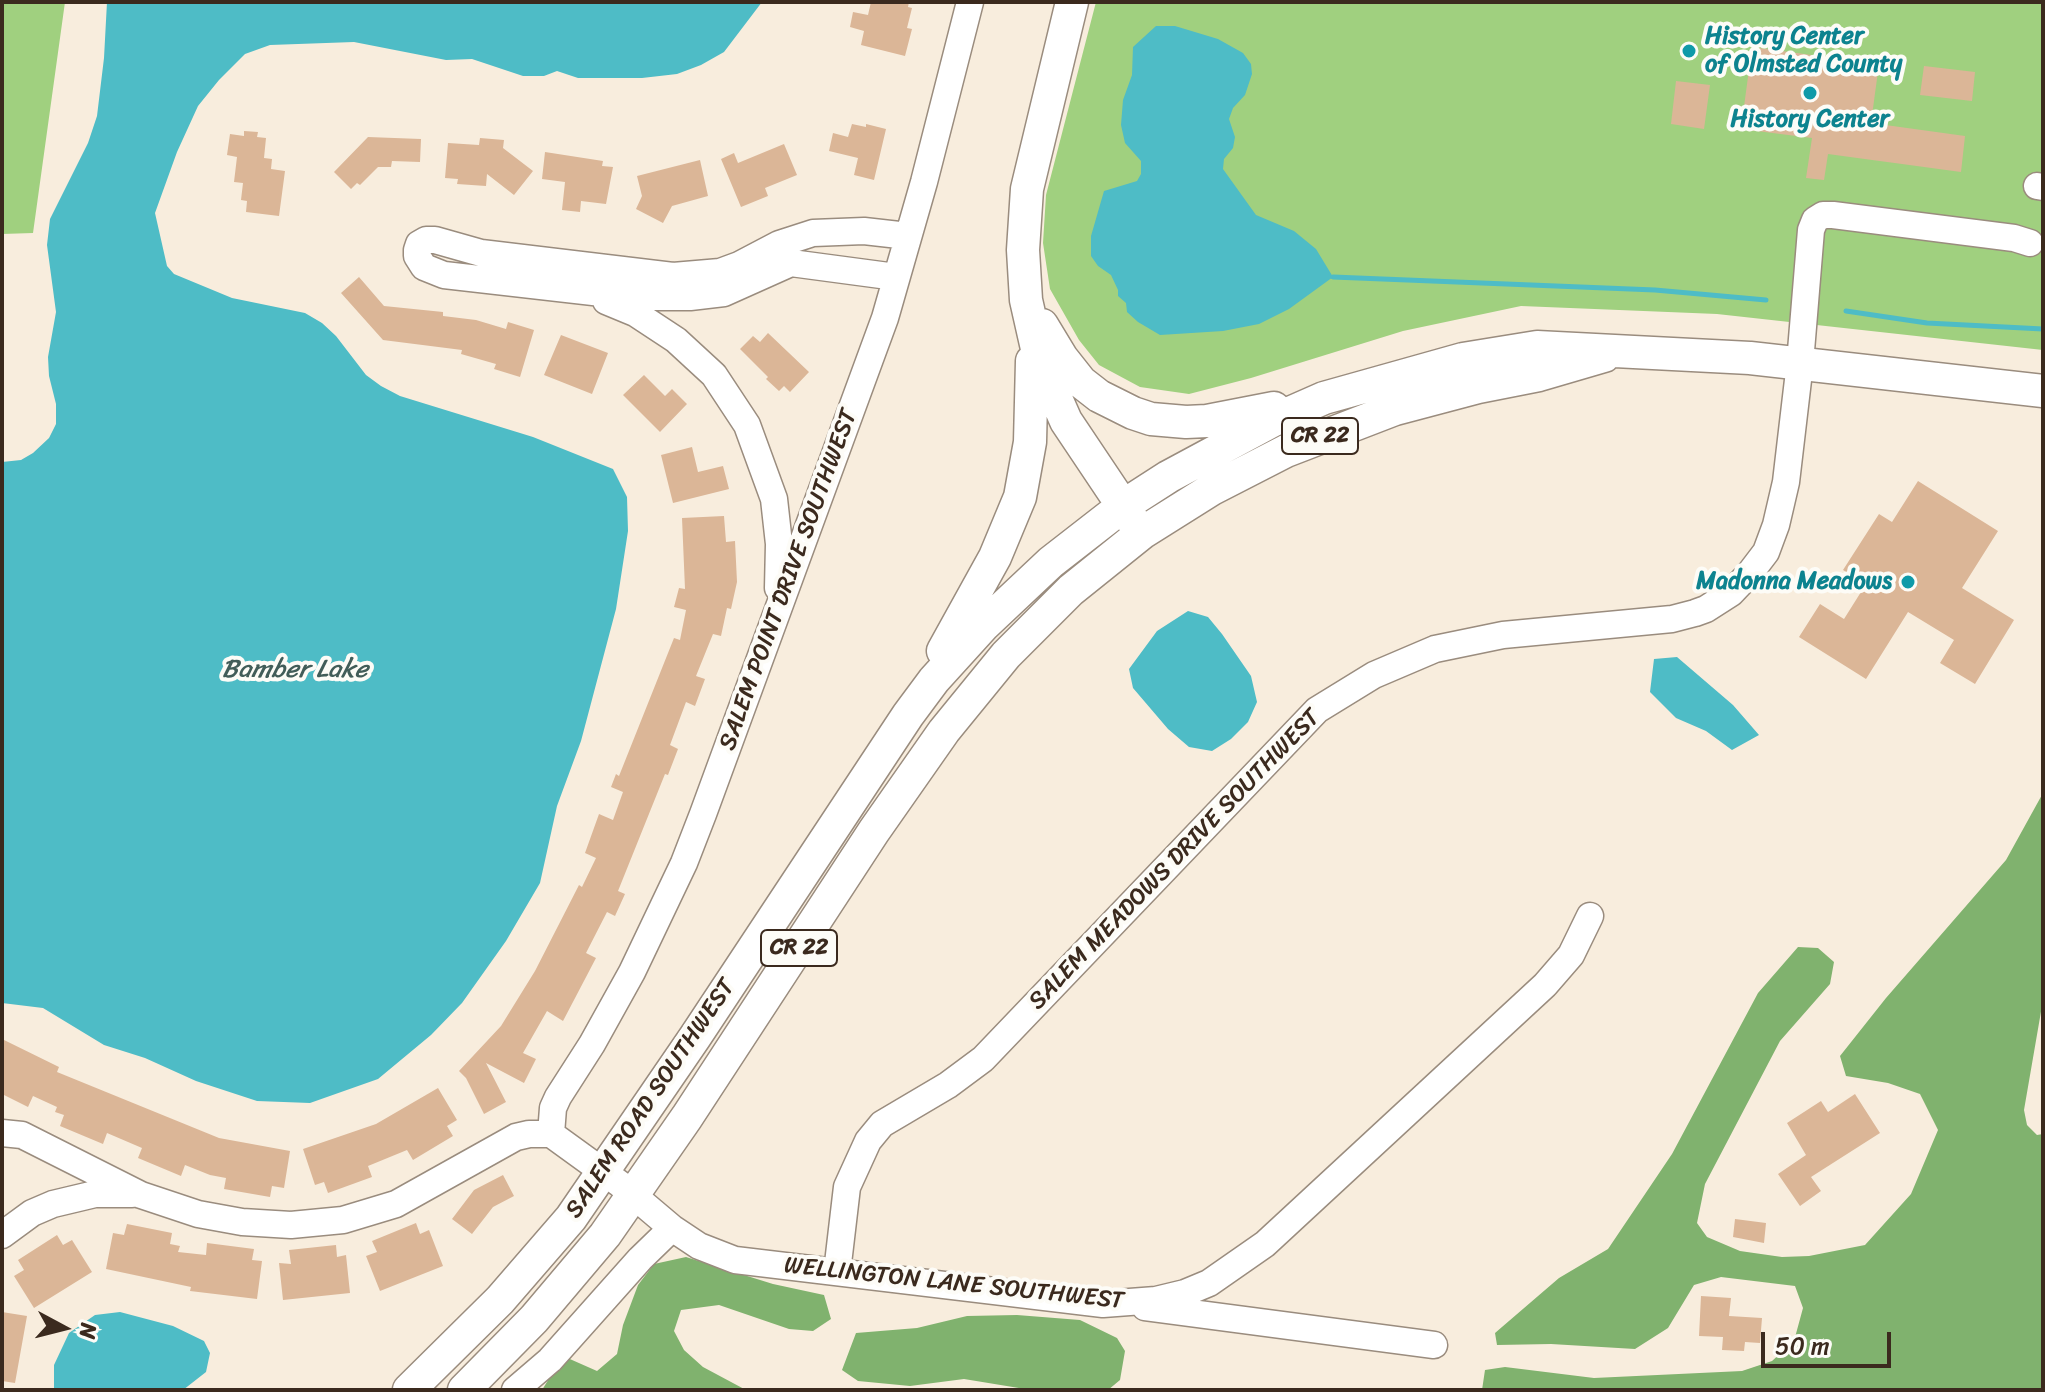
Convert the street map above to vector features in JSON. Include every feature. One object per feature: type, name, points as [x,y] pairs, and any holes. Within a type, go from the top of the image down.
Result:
[{"type":"main road","points":[[1072,2],[1027,189],[1023,238],[1026,300],[1040,362],[1066,421],[1142,533]]},
{"type":"main road","points":[[1026,300],[1062,358],[1081,382],[1116,405],[1151,419],[1207,421],[1324,398]]},
{"type":"main road","points":[[908,715],[995,557],[1020,497],[1030,442],[1032,334]]},
{"type":"main road","name":"CR 22","points":[[1123,506],[1200,458],[1324,398],[1432,366],[1515,349],[1559,347],[1611,353],[1693,354],[2043,391]]},
{"type":"main road","name":"CR 22","points":[[1142,533],[1234,478],[1332,432],[1395,409],[1539,375],[1611,353]]},
{"type":"main road","name":"SALEM ROAD SOUTHWEST","points":[[464,1390],[561,1288],[620,1184],[908,715],[958,652],[1015,594],[1123,506]]},
{"type":"main road","name":"SALEM ROAD SOUTHWEST","points":[[409,1390],[537,1259],[620,1184],[763,1004],[874,831],[944,731],[1035,624],[1071,590],[1142,533]]},
{"type":"street","name":"SALEM POINT DRIVE SOUTHWEST","points":[[551,1134],[553,1108],[558,1097],[632,972],[684,863],[777,605],[867,369],[908,236],[970,2]]},
{"type":"street","name":"SALEM MEADOWS DRIVE SOUTHWEST","points":[[837,1272],[847,1187],[863,1151],[882,1124],[948,1085],[983,1059],[1317,710],[1374,675],[1435,649],[1503,635],[1672,619],[1706,609],[1731,593],[1766,552],[1786,482],[1811,230],[1815,220],[1823,215],[2014,238],[2030,243]]},
{"type":"street","points":[[896,277],[801,263],[780,267],[756,280],[707,296],[658,298],[444,275],[424,267],[419,262],[417,250],[419,244],[426,240],[435,240],[481,253],[673,276],[720,272],[779,244],[813,233],[864,231],[908,236]]},
{"type":"street","points":[[572,290],[635,313],[676,340],[704,365],[747,425],[774,499],[779,544],[777,605]]},
{"type":"street","name":"WELLINGTON LANE SOUTHWEST","points":[[620,1184],[672,1228],[713,1253],[735,1260],[1103,1304],[1130,1303],[1185,1293],[1236,1266],[1265,1244],[1545,985],[1571,955],[1590,916]]},
{"type":"street","points":[[2,1133],[22,1135],[141,1195],[219,1219],[267,1225],[316,1224],[369,1214],[396,1204],[516,1137],[529,1134],[551,1134],[620,1184]]},
{"type":"street","points":[[2,1235],[32,1213],[53,1204],[95,1194],[141,1195]]},
{"type":"street","points":[[515,1390],[588,1321],[640,1259],[672,1228]]},
{"type":"street","points":[[1130,1303],[1158,1311],[1434,1345]]},
{"type":"green space","points":[[2,2],[65,2],[33,233],[2,234]]},
{"type":"green space","points":[[1096,2],[2043,2],[2043,350],[1717,314],[1521,306],[1403,331],[1189,394],[1140,387],[1099,365],[1079,340],[1050,289],[1043,243],[1046,195]]},
{"type":"green space","points":[[2043,793],[2043,1000],[2024,1110],[2027,1125],[2037,1135],[2043,1134],[2043,1390],[1482,1390],[1485,1370],[1505,1367],[1594,1378],[1742,1371],[1772,1361],[1794,1341],[1803,1308],[1795,1286],[1721,1277],[1694,1285],[1668,1328],[1635,1349],[1551,1344],[1497,1345],[1495,1333],[1559,1278],[1608,1249],[1672,1154],[1758,993],[1798,947],[1818,948],[1834,962],[1830,984],[1780,1041],[1705,1184],[1697,1223],[1707,1237],[1740,1251],[1782,1257],[1809,1256],[1865,1245],[1911,1194],[1938,1130],[1920,1094],[1888,1083],[1846,1076],[1840,1056],[2006,860]]},
{"type":"green space","points":[[686,1257],[773,1284],[824,1295],[831,1319],[813,1331],[789,1329],[719,1305],[681,1310],[674,1331],[684,1350],[703,1367],[746,1390],[542,1390],[563,1356],[597,1371],[617,1354],[623,1325],[638,1285],[654,1264]]},
{"type":"green space","points":[[1017,1315],[1080,1320],[1117,1338],[1125,1351],[1120,1380],[1108,1390],[1031,1390],[964,1379],[910,1386],[858,1381],[842,1370],[856,1333],[917,1328],[967,1316]]},
{"type":"water","name":"Bamber Lake","points":[[107,2],[762,2],[724,52],[677,74],[642,78],[578,78],[557,71],[544,76],[523,76],[472,59],[446,60],[354,42],[270,45],[245,54],[219,80],[198,106],[177,152],[155,213],[167,266],[174,274],[232,298],[305,313],[336,336],[366,375],[381,386],[400,396],[533,437],[613,469],[627,497],[628,531],[616,609],[581,741],[557,806],[540,883],[506,941],[462,1003],[431,1035],[378,1079],[310,1103],[257,1101],[104,1045],[43,1008],[2,1003],[2,462],[21,460],[33,453],[49,438],[56,424],[48,357],[56,312],[47,245],[50,219],[88,143],[97,116]]},
{"type":"water","points":[[1156,26],[1175,26],[1218,39],[1243,53],[1251,64],[1252,74],[1245,95],[1233,108],[1229,119],[1235,137],[1233,148],[1224,159],[1223,169],[1256,215],[1294,231],[1316,249],[1333,277],[1289,309],[1259,324],[1223,331],[1160,335],[1127,312],[1126,303],[1118,296],[1111,275],[1098,266],[1091,256],[1091,236],[1104,191],[1137,181],[1141,174],[1141,161],[1125,143],[1121,125],[1123,100],[1132,75],[1133,47]]},
{"type":"water","points":[[1188,611],[1208,617],[1222,634],[1251,676],[1257,702],[1248,722],[1231,739],[1212,751],[1189,747],[1168,729],[1133,688],[1129,669],[1157,631]]},
{"type":"water","points":[[1677,657],[1733,705],[1759,735],[1732,750],[1706,731],[1676,718],[1650,692],[1654,659]]},
{"type":"water","points":[[120,1312],[173,1326],[204,1341],[210,1353],[206,1372],[183,1390],[54,1390],[54,1365],[69,1333],[95,1315]]},
{"type":"building","points":[[871,2],[909,2],[908,7],[912,8],[907,28],[912,29],[905,56],[861,45],[864,31],[850,27],[853,12],[868,15]]},
{"type":"building","name":"History Center","points":[[1752,47],[1879,64],[1871,123],[1965,136],[1961,172],[1828,154],[1824,180],[1806,178],[1812,138],[1741,129]]},
{"type":"building","points":[[1924,66],[1975,72],[1972,101],[1920,95]]},
{"type":"building","points":[[1676,81],[1710,85],[1704,129],[1671,124]]},
{"type":"building","points":[[852,124],[886,129],[874,180],[854,175],[858,158],[829,151],[833,133],[848,137]]},
{"type":"building","points":[[244,131],[258,132],[257,137],[266,138],[264,158],[272,159],[271,169],[285,171],[279,216],[246,212],[247,201],[241,200],[243,183],[234,182],[237,157],[227,155],[230,134],[244,136]]},
{"type":"building","points":[[368,137],[421,139],[420,162],[392,161],[391,167],[378,167],[360,185],[357,183],[351,189],[334,172]]},
{"type":"building","points":[[480,138],[504,140],[503,148],[533,171],[514,195],[487,174],[486,186],[457,184],[458,179],[445,178],[448,143],[479,145]]},
{"type":"building","points":[[784,144],[797,175],[765,188],[768,196],[741,207],[721,159],[734,153],[738,163]]},
{"type":"building","points":[[545,152],[603,161],[602,166],[613,167],[606,204],[581,201],[580,212],[562,210],[565,182],[542,179]]},
{"type":"building","points":[[700,160],[708,196],[672,206],[663,223],[636,209],[642,196],[637,176]]},
{"type":"building","points":[[359,277],[384,306],[443,312],[443,316],[476,320],[506,329],[508,322],[534,330],[520,377],[494,369],[496,364],[461,354],[462,350],[383,340],[341,293]]},
{"type":"building","points":[[768,333],[809,372],[790,392],[784,386],[779,391],[740,349],[753,336],[760,342]]},
{"type":"building","points":[[561,335],[608,353],[592,394],[544,375]]},
{"type":"building","points":[[644,375],[665,396],[672,389],[687,404],[660,432],[623,395]]},
{"type":"building","points":[[692,447],[698,472],[723,466],[729,489],[673,503],[661,455]]},
{"type":"building","name":"Madonna Meadows","points":[[1918,481],[1998,531],[1962,588],[2014,620],[1975,684],[1940,663],[1954,640],[1908,612],[1866,679],[1799,637],[1820,604],[1844,619],[1866,584],[1843,570],[1879,514],[1892,522]]},
{"type":"building","points":[[724,516],[726,542],[735,541],[737,582],[731,609],[727,608],[721,636],[713,634],[696,676],[705,679],[695,706],[686,702],[670,745],[678,749],[618,891],[625,894],[615,916],[607,912],[586,953],[596,958],[563,1021],[547,1011],[523,1053],[536,1059],[524,1083],[486,1063],[506,1102],[484,1114],[466,1078],[459,1071],[501,1026],[535,971],[579,885],[582,887],[596,858],[585,853],[599,814],[613,820],[623,792],[611,787],[616,774],[619,776],[674,638],[680,640],[686,610],[674,607],[679,588],[685,589],[682,518]]},
{"type":"building","points":[[2,1039],[59,1067],[57,1072],[219,1138],[290,1151],[284,1188],[272,1186],[270,1197],[224,1189],[226,1178],[185,1165],[181,1176],[138,1158],[142,1148],[107,1133],[103,1144],[60,1126],[64,1115],[55,1112],[57,1107],[33,1096],[28,1107],[2,1094]]},
{"type":"building","points":[[438,1088],[457,1120],[447,1126],[453,1136],[413,1160],[407,1150],[368,1166],[372,1177],[328,1193],[324,1182],[315,1185],[303,1149],[376,1124]]},
{"type":"building","points":[[1855,1094],[1880,1133],[1811,1177],[1821,1191],[1800,1206],[1778,1174],[1806,1155],[1787,1123],[1821,1101],[1828,1112]]},
{"type":"building","points":[[503,1175],[514,1196],[493,1207],[472,1234],[452,1219],[474,1190]]},
{"type":"building","points":[[1735,1219],[1766,1223],[1764,1243],[1733,1237]]},
{"type":"building","points":[[416,1223],[420,1234],[429,1230],[443,1266],[380,1291],[366,1256],[377,1252],[372,1241]]},
{"type":"building","points":[[127,1224],[172,1233],[170,1244],[180,1246],[178,1252],[206,1255],[207,1243],[254,1249],[252,1260],[262,1261],[257,1299],[190,1291],[191,1287],[106,1269],[113,1233],[124,1235]]},
{"type":"building","points":[[57,1235],[63,1245],[72,1240],[92,1272],[34,1308],[14,1276],[24,1270],[18,1260]]},
{"type":"building","points":[[336,1245],[337,1257],[346,1255],[350,1293],[283,1300],[279,1263],[291,1264],[289,1250]]},
{"type":"building","points":[[1701,1296],[1731,1298],[1729,1316],[1762,1318],[1760,1343],[1745,1342],[1744,1351],[1722,1350],[1723,1337],[1699,1336]]},
{"type":"building","points":[[2,1312],[27,1316],[15,1383],[2,1381]]},
{"type":"waterway","points":[[1333,277],[1655,290],[1766,300]]},
{"type":"waterway","points":[[1846,311],[1927,323],[2043,329]]},
{"type":"place","name":"History Center of Olmsted County","points":[[1689,51]]},
{"type":"place","name":"History Center","points":[[1810,93]]},
{"type":"place","name":"Madonna Meadows","points":[[1908,582]]}]
